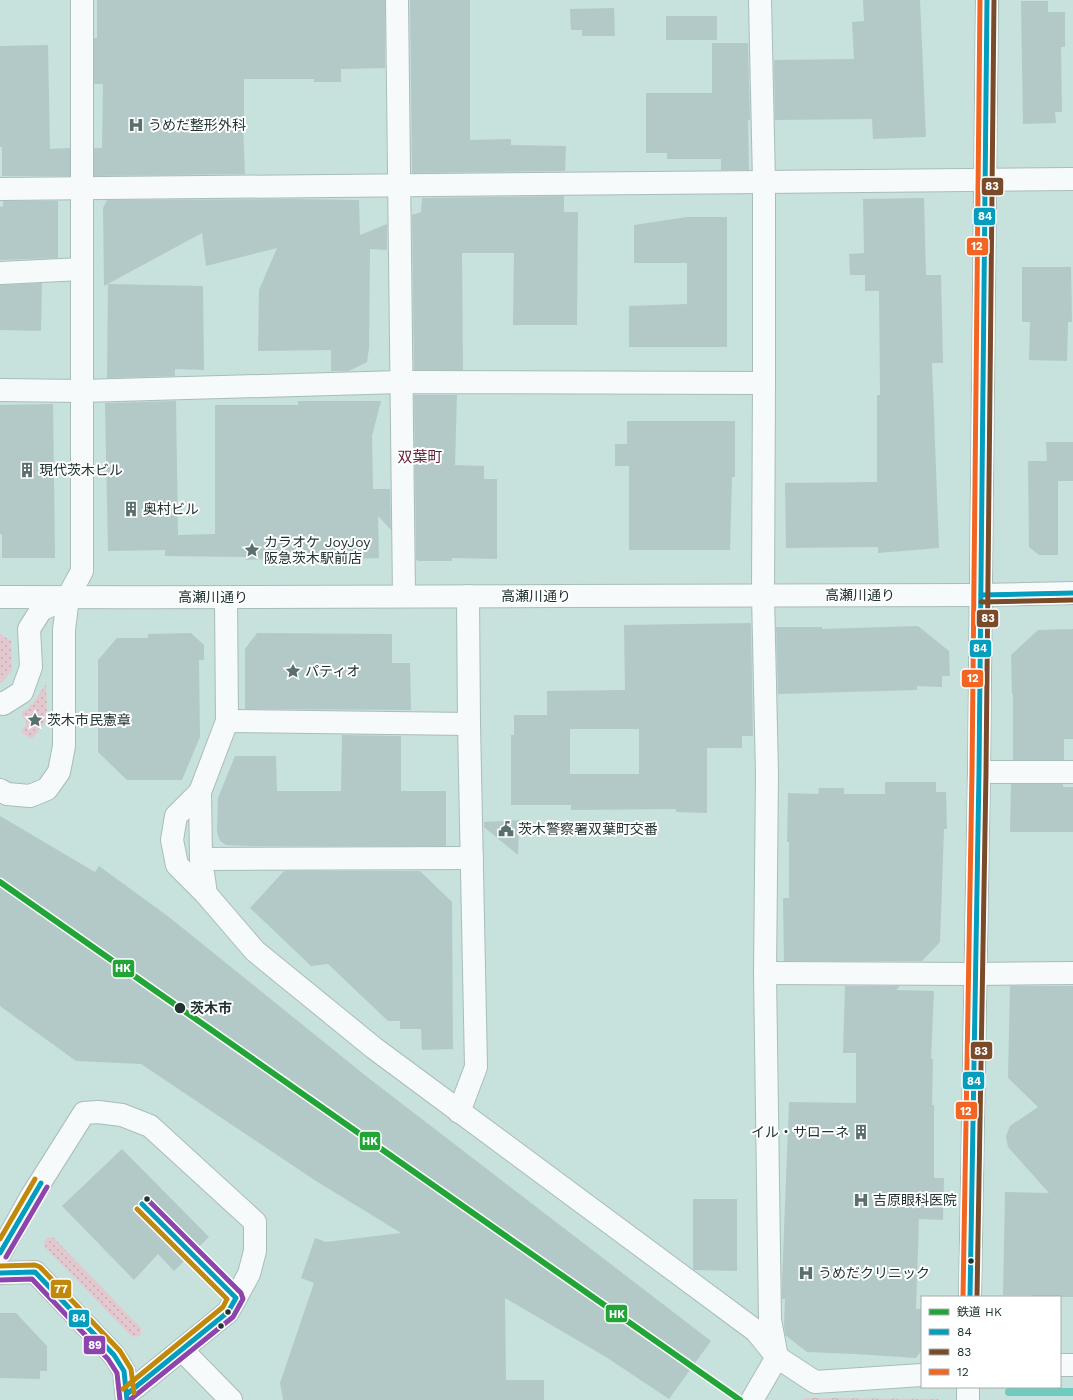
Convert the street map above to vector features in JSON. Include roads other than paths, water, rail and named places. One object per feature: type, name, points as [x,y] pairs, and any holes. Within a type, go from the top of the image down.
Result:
[{"type":"main road","points":[[0,1273],[35,1272],[114,1355],[124,1371],[127,1397]]},
{"type":"street","points":[[0,790],[8,794],[30,796],[47,789],[59,772],[64,746],[64,630],[68,597],[82,571],[82,0]]},
{"type":"street","points":[[397,0],[404,596]]},
{"type":"street","points":[[752,1400],[777,1358],[770,1320],[765,973],[767,774],[763,595],[764,182],[760,0]]},
{"type":"street","points":[[970,1296],[979,772],[987,0]]},
{"type":"street","points":[[0,189],[1073,179]]},
{"type":"street","points":[[0,273],[82,270]]},
{"type":"street","points":[[0,390],[82,391],[401,382],[764,383]]},
{"type":"street","name":"高瀬川通り","points":[[0,597],[226,598],[1073,593]]},
{"type":"street","points":[[459,1112],[476,1066],[468,596]]},
{"type":"street","points":[[0,703],[3,704],[22,692],[31,667],[29,629],[37,616],[41,610],[68,597]]},
{"type":"street","points":[[206,894],[201,859],[200,792],[227,721],[226,598]]},
{"type":"street","points":[[227,721],[469,724]]},
{"type":"street","points":[[979,772],[1073,772]]},
{"type":"street","points":[[200,792],[176,816],[172,840],[177,865],[206,894],[255,951],[374,1048],[756,1330],[777,1358],[814,1382],[921,1375]]},
{"type":"street","points":[[201,859],[472,858]]},
{"type":"street","points":[[765,973],[1073,973]]},
{"type":"street","points":[[0,1253],[31,1197],[84,1113],[98,1112],[122,1115],[150,1126],[255,1222],[255,1251],[249,1274],[228,1312],[127,1397]]},
{"type":"street","points":[[182,1350],[231,1400]]},
{"type":"street","points":[[1061,1365],[1073,1365]]},
{"type":"street","points":[[968,1388],[968,1400]]},
{"type":"waterway","points":[[1009,1392],[1073,1392]]},
{"type":"rail line","name":"HK","points":[[0,882],[740,1400]]},
{"type":"place","name":"うめだ整形外科","points":[[136,125]]},
{"type":"place","name":"現代茨木ビル","points":[[27,470]]},
{"type":"place","name":"奥村ビル","points":[[131,509]]},
{"type":"place","name":"カラオケ JoyJoy 阪急茨木駅前店","points":[[252,550]]},
{"type":"place","name":"パティオ","points":[[293,671]]},
{"type":"place","name":"茨木市民憲章","points":[[35,720]]},
{"type":"place","name":"茨木警察署双葉町交番","points":[[506,829]]},
{"type":"place","name":"茨木市","points":[[180,1008]]},
{"type":"place","name":"イル・サローネ","points":[[861,1132]]},
{"type":"place","name":"吉原眼科医院","points":[[861,1200]]},
{"type":"place","name":"うめだクリニック","points":[[806,1273]]},
{"type":"district","name":"双葉町","points":[[420,457]]}]
